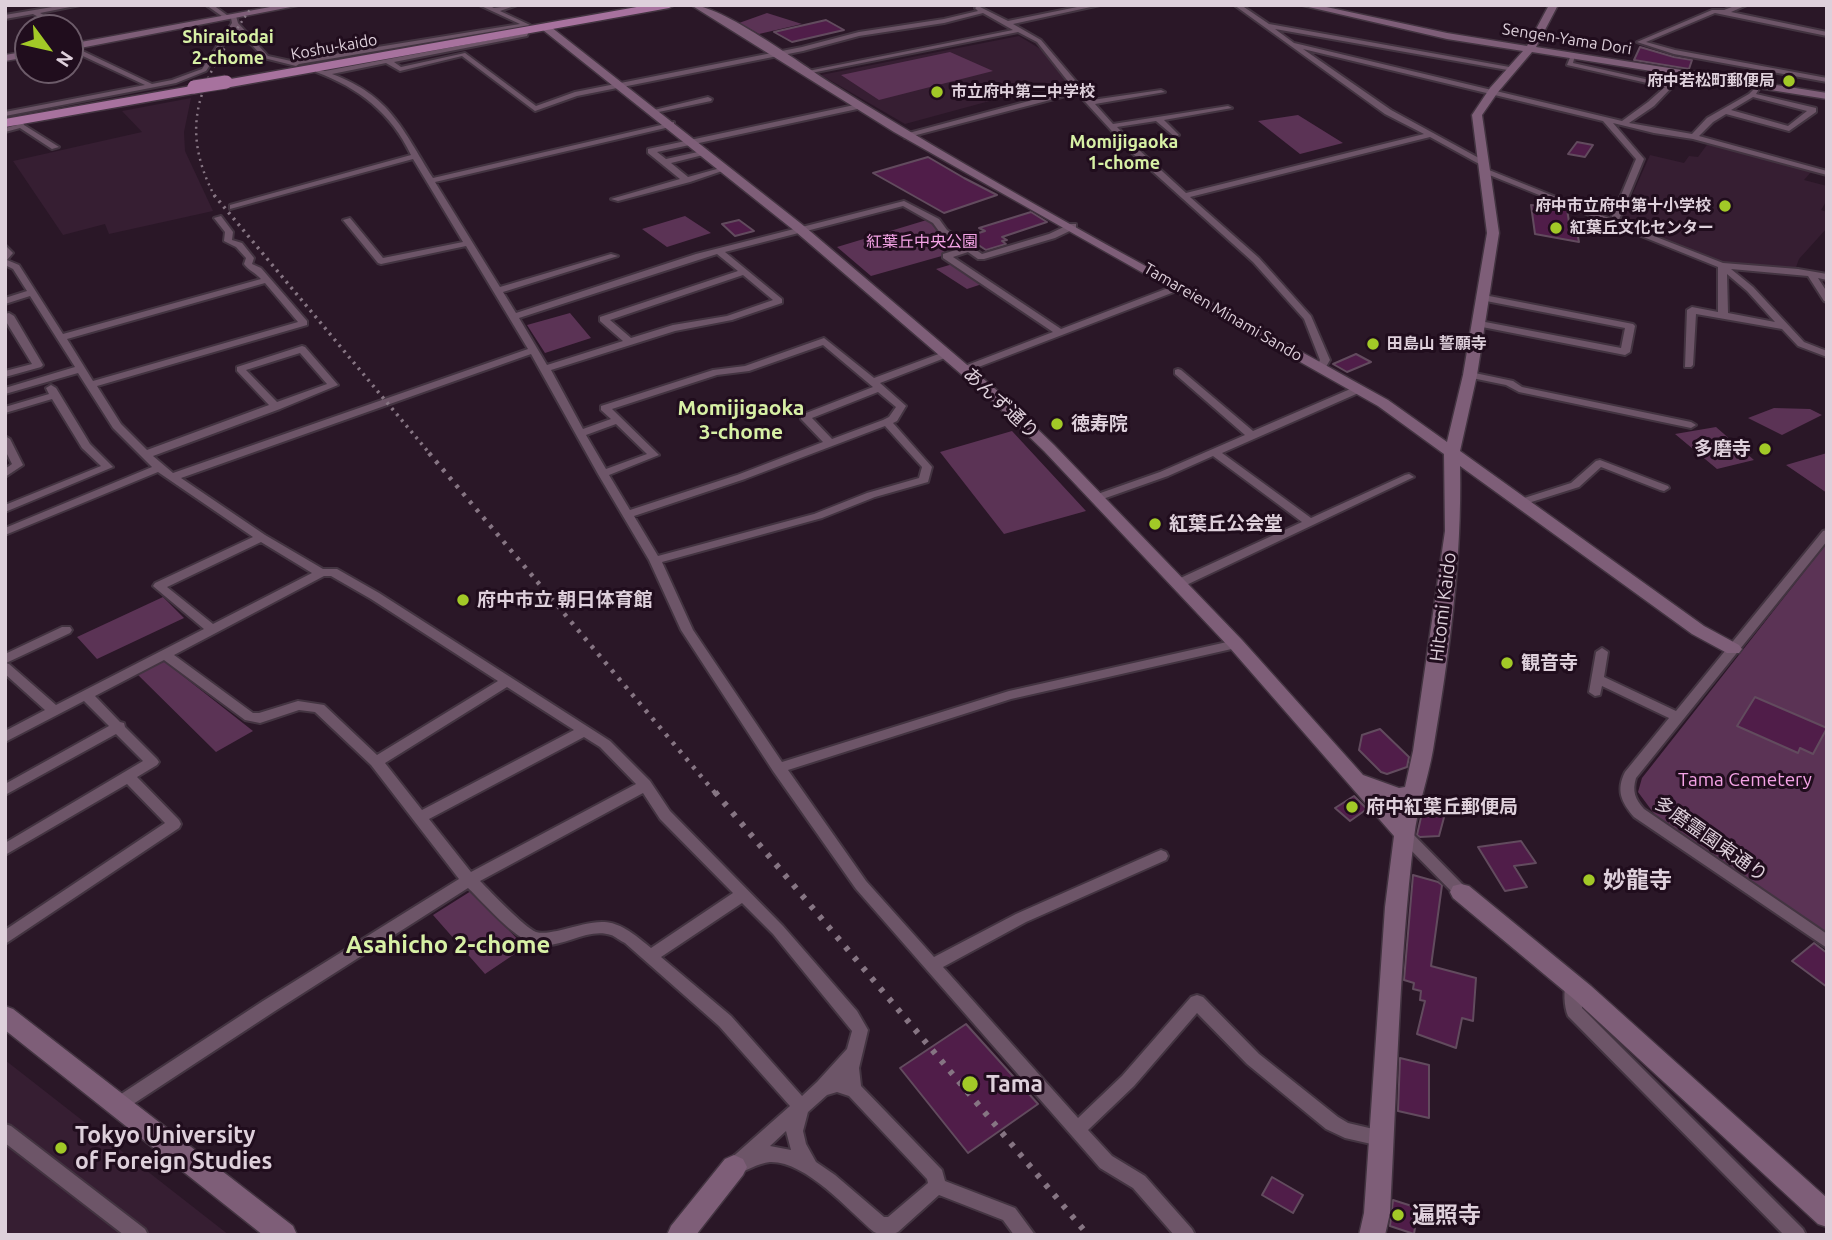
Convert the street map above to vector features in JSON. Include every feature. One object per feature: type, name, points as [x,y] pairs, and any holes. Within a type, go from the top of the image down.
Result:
[{"type":"highway","name":"Koshu-kaido","points":[[14,120],[656,5]]},
{"type":"highway","name":"Koshu-kaido","points":[[535,27],[669,5]]},
{"type":"street","points":[[5,16],[77,5]]},
{"type":"street","points":[[209,5],[232,20],[266,57],[300,65]]},
{"type":"street","points":[[84,44],[232,20],[262,9],[297,5]]},
{"type":"street","points":[[482,5],[535,27]]},
{"type":"street","points":[[495,10],[514,5]]},
{"type":"street","name":"Tamareien Minami Sando","points":[[695,5],[908,136],[1073,226],[1359,389],[1451,451],[1698,630],[1732,649]]},
{"type":"street","points":[[971,5],[1039,41],[1089,103],[1183,196],[1256,260],[1308,318],[1325,360],[1321,368]]},
{"type":"street","points":[[1009,23],[1097,5]]},
{"type":"street","points":[[1237,5],[1388,112],[1485,167],[1613,223],[1722,265],[1827,277]]},
{"type":"street","name":"Sengen-Yama Dori","points":[[1304,5],[1404,28],[1755,90],[1827,96]]},
{"type":"street","name":"Hitomi Kaido","points":[[1372,1235],[1377,1213],[1395,907],[1404,834],[1423,751],[1446,590],[1453,531],[1451,451],[1471,375],[1493,233],[1477,115],[1494,90],[1530,49],[1554,5]]},
{"type":"street","points":[[1724,12],[1744,5]]},
{"type":"street","points":[[387,61],[400,69],[463,54],[535,109],[575,94],[842,40],[859,34],[984,11]]},
{"type":"street","points":[[33,12],[37,14]]},
{"type":"street","points":[[1827,34],[1714,12],[1640,42],[1674,52],[1827,80]]},
{"type":"street","points":[[5,130],[14,120],[197,75],[204,70],[232,20]]},
{"type":"street","points":[[1270,26],[1514,69]]},
{"type":"street","points":[[290,63],[535,27]]},
{"type":"street","points":[[535,27],[525,35],[322,72],[346,80],[371,97],[409,139],[415,156],[545,369],[603,474],[655,560],[687,629],[778,768],[861,885],[1077,1130],[1107,1162],[1139,1182],[1186,1235]]},
{"type":"street","name":"あんず通り","points":[[535,27],[654,111],[800,229],[965,369],[1026,425],[1236,644],[1404,834]]},
{"type":"street","points":[[806,72],[1021,30]]},
{"type":"street","points":[[1292,44],[1494,90],[1654,131],[1694,136],[1827,173]]},
{"type":"street","points":[[84,53],[101,65],[117,68],[153,87]]},
{"type":"street","points":[[1573,56],[1569,64],[1670,86],[1651,104],[1624,123]]},
{"type":"street","points":[[908,136],[1078,90]]},
{"type":"street","points":[[1694,136],[1710,120],[1755,90],[1813,110],[1789,129],[1725,111]]},
{"type":"street","points":[[1089,103],[1161,92]]},
{"type":"street","points":[[654,111],[708,99]]},
{"type":"street","points":[[687,180],[651,151],[696,146],[859,106]]},
{"type":"street","points":[[1112,126],[1228,108]]},
{"type":"street","points":[[5,114],[55,147]]},
{"type":"street","points":[[1604,118],[1640,159],[1613,223]]},
{"type":"street","points":[[1158,119],[1175,135]]},
{"type":"street","points":[[432,181],[670,124]]},
{"type":"street","points":[[1164,136],[1185,134]]},
{"type":"street","points":[[1183,196],[1431,135]]},
{"type":"street","points":[[665,162],[696,146]]},
{"type":"street","points":[[233,207],[415,156]]},
{"type":"street","points":[[615,199],[724,169]]},
{"type":"street","points":[[513,317],[719,251],[904,203],[936,221],[944,232],[981,257],[1052,236],[1073,226]]},
{"type":"street","points":[[91,386],[304,323],[267,279],[258,270],[251,268],[248,264],[250,258],[239,245],[228,241],[229,232],[218,218]]},
{"type":"street","points":[[347,220],[381,261],[469,243]]},
{"type":"street","points":[[5,248],[9,253],[5,260],[16,267],[117,426],[159,468],[261,537],[321,573]]},
{"type":"street","points":[[969,250],[946,256],[1060,333]]},
{"type":"street","points":[[545,369],[673,328],[729,318],[779,302],[719,251]]},
{"type":"street","points":[[497,291],[614,256]]},
{"type":"street","points":[[1722,265],[1723,315]]},
{"type":"street","points":[[1722,265],[1735,275],[1801,344],[1827,354]]},
{"type":"street","points":[[631,343],[603,319],[743,272]]},
{"type":"street","points":[[1811,274],[1827,299]]},
{"type":"street","points":[[60,338],[267,279]]},
{"type":"street","points":[[965,369],[1179,287]]},
{"type":"street","points":[[5,301],[32,292]]},
{"type":"street","points":[[1480,324],[1625,352],[1630,326],[1484,298]]},
{"type":"street","points":[[1688,365],[1692,310],[1784,326]]},
{"type":"street","points":[[5,317],[9,316],[38,365],[5,374]]},
{"type":"street","points":[[603,474],[654,455],[606,408],[716,372],[746,369],[824,341],[901,406],[893,419],[887,422],[731,480],[628,514]]},
{"type":"street","points":[[147,454],[276,407],[332,386],[302,349],[240,369],[276,407]]},
{"type":"street","points":[[172,477],[533,350]]},
{"type":"street","points":[[829,442],[805,417],[947,354]]},
{"type":"street","points":[[5,391],[80,369]]},
{"type":"street","points":[[1178,372],[1251,435]]},
{"type":"street","points":[[1471,375],[1509,383],[1519,389],[1691,425]]},
{"type":"street","points":[[5,509],[108,467],[86,446],[46,379]]},
{"type":"street","points":[[1096,498],[1164,474],[1359,389]]},
{"type":"street","points":[[5,410],[55,395]]},
{"type":"street","points":[[581,433],[618,419]]},
{"type":"street","points":[[655,560],[818,516],[871,495],[924,480],[927,467],[887,422]]},
{"type":"street","points":[[5,439],[18,465],[5,474]]},
{"type":"street","points":[[1213,451],[1311,523]]},
{"type":"street","points":[[1522,502],[1575,485],[1600,463],[1664,488]]},
{"type":"street","points":[[5,532],[159,468]]},
{"type":"street","points":[[1178,584],[1409,477]]},
{"type":"street","points":[[1732,649],[1827,533]]},
{"type":"street","points":[[213,629],[159,586],[261,537]]},
{"type":"street","points":[[5,737],[321,573],[333,572],[605,744],[645,785],[665,815],[787,941],[851,1016],[860,1030],[850,1080],[854,1090],[936,1176],[937,1186]]},
{"type":"street","points":[[5,659],[66,630]]},
{"type":"street","points":[[778,768],[1009,695],[1236,644]]},
{"type":"street","name":"多磨霊園東通り","points":[[1732,649],[1630,776],[1625,794],[1630,803],[1652,823],[1827,942]]},
{"type":"street","points":[[1602,652],[1596,685],[1678,717]]},
{"type":"street","points":[[164,654],[250,718],[260,718],[298,705],[319,708],[376,762],[469,880],[518,927],[538,939],[606,927],[630,939],[725,1021],[801,1107]]},
{"type":"street","points":[[5,667],[54,711]]},
{"type":"street","points":[[376,762],[507,681]]},
{"type":"street","points":[[5,850],[152,762],[86,695]]},
{"type":"street","points":[[5,790],[119,726]]},
{"type":"street","points":[[420,817],[585,730]]},
{"type":"street","points":[[5,938],[174,824],[128,776]]},
{"type":"street","points":[[1357,779],[1398,796],[1413,793]]},
{"type":"street","points":[[118,1105],[469,880],[645,785]]},
{"type":"street","points":[[1404,834],[1461,892],[1573,985],[1827,1215]]},
{"type":"street","points":[[932,967],[1021,918],[1161,856]]},
{"type":"street","points":[[650,956],[742,895]]},
{"type":"street","points":[[1573,985],[1574,1011],[1797,1235]]},
{"type":"street","points":[[1077,1130],[1128,1081],[1197,1002],[1253,1059],[1332,1123],[1345,1130],[1380,1138]]},
{"type":"street","points":[[5,1016],[284,1235]]},
{"type":"street","points":[[680,1235],[734,1167],[822,1088],[854,1051]]},
{"type":"street","points":[[822,1088],[837,1085],[854,1090]]},
{"type":"street","points":[[801,1107],[793,1132],[795,1144],[809,1165],[880,1226],[892,1226],[937,1186]]},
{"type":"street","points":[[5,1132],[139,1235]]},
{"type":"street","points":[[734,1167],[773,1154],[791,1157],[809,1165]]},
{"type":"street","points":[[937,1186],[1009,1214],[1026,1235]]},
{"type":"shaded area","name":"市立府中第二中学校","points":[[1019,36],[1042,50],[1067,80],[905,124],[821,75]]},
{"type":"shaded area","points":[[191,98],[184,132],[185,151],[213,211],[109,234],[105,224],[63,235],[13,161],[142,132],[122,111]]},
{"type":"shaded area","name":"府中市立府中第十小学校","points":[[1709,142],[1812,171],[1804,180],[1827,186],[1827,200],[1821,210],[1827,212],[1827,228],[1799,259],[1795,270],[1719,262],[1632,228],[1622,218],[1650,155],[1684,163],[1689,156],[1698,157]]},
{"type":"shaded area","name":"Tokyo University of Foreign Studies","points":[[5,1060],[229,1235],[5,1235]]},
{"type":"green space","points":[[767,13],[802,24],[759,34],[739,23]]},
{"type":"green space","points":[[950,52],[993,71],[879,100],[841,75]]},
{"type":"green space","points":[[1298,115],[1343,143],[1300,154],[1258,121]]},
{"type":"green space","points":[[685,216],[711,233],[667,247],[642,229]]},
{"type":"green space","name":"紅葉丘中央公園","points":[[930,219],[940,233],[964,248],[963,250],[871,276],[837,247]]},
{"type":"green space","points":[[956,263],[982,284],[967,289],[936,269]]},
{"type":"green space","points":[[570,313],[591,338],[545,353],[527,325]]},
{"type":"green space","points":[[1774,408],[1810,409],[1822,415],[1782,435],[1748,418]]},
{"type":"green space","points":[[1716,427],[1754,460],[1717,469],[1675,434]]},
{"type":"green space","points":[[1012,431],[1086,511],[1004,534],[940,452]]},
{"type":"green space","points":[[1827,453],[1827,493],[1786,465]]},
{"type":"green space","name":"Tama Cemetery","points":[[1827,543],[1827,935],[1658,819],[1638,792],[1642,778]]},
{"type":"green space","points":[[163,597],[184,618],[97,659],[77,637]]},
{"type":"green space","points":[[160,658],[253,731],[216,752],[135,672]]},
{"type":"green space","points":[[471,891],[525,947],[485,974],[433,915]]},
{"type":"building","points":[[826,20],[844,30],[792,42],[774,32]]},
{"type":"building","points":[[1640,47],[1692,60],[1689,69],[1634,60]]},
{"type":"building","points":[[1577,142],[1593,145],[1585,157],[1568,154]]},
{"type":"building","points":[[928,157],[997,195],[944,213],[873,173]]},
{"type":"building","name":"紅葉丘文化センター","points":[[1531,205],[1567,209],[1569,222],[1575,222],[1579,242],[1535,234]]},
{"type":"building","points":[[1031,212],[1047,222],[1002,237],[1007,240],[1002,241],[1006,244],[986,250],[966,237],[985,231],[979,228]]},
{"type":"building","points":[[739,220],[754,231],[735,236],[722,224]]},
{"type":"building","points":[[1356,354],[1371,362],[1347,372],[1333,364]]},
{"type":"building","points":[[1755,697],[1827,728],[1813,754],[1800,748],[1798,753],[1737,726]]},
{"type":"building","points":[[1380,729],[1409,757],[1407,767],[1387,774],[1381,772],[1359,750],[1362,735]]},
{"type":"building","points":[[1354,796],[1367,809],[1350,821],[1335,808]]},
{"type":"building","points":[[1424,804],[1446,810],[1439,836],[1417,835]]},
{"type":"building","points":[[1521,841],[1536,863],[1514,866],[1527,887],[1505,891],[1478,847]]},
{"type":"building","points":[[1413,875],[1442,885],[1431,966],[1476,978],[1473,1021],[1462,1018],[1456,1048],[1417,1034],[1425,1001],[1420,1000],[1421,991],[1413,989],[1414,983],[1404,980]]},
{"type":"building","points":[[1814,943],[1827,953],[1827,987],[1792,961]]},
{"type":"building","points":[[966,1024],[1038,1104],[968,1153],[900,1068]]},
{"type":"building","points":[[1400,1058],[1429,1065],[1429,1118],[1398,1111]]},
{"type":"building","points":[[1272,1177],[1303,1195],[1293,1213],[1262,1195]]},
{"type":"building","name":"遍照寺","points":[[1393,1200],[1418,1208],[1414,1234],[1390,1226]]},
{"type":"railway","points":[[214,195],[203,169],[197,143],[201,96],[222,52],[253,5]]},
{"type":"railway","points":[[214,195],[430,454]]},
{"type":"railway","points":[[429,453],[716,794]]},
{"type":"railway","points":[[715,792],[1088,1235]]},
{"type":"place","name":"府中若松町郵便局","points":[[1789,81]]},
{"type":"place","name":"市立府中第二中学校","points":[[937,92]]},
{"type":"place","name":"府中市立府中第十小学校","points":[[1725,206]]},
{"type":"place","name":"紅葉丘文化センター","points":[[1556,228]]},
{"type":"place","name":"田島山 誓願寺","points":[[1373,344]]},
{"type":"place","name":"徳寿院","points":[[1057,424]]},
{"type":"place","name":"多磨寺","points":[[1765,449]]},
{"type":"place","name":"紅葉丘公会堂","points":[[1155,524]]},
{"type":"place","name":"府中市立 朝日体育館","points":[[463,600]]},
{"type":"place","name":"観音寺","points":[[1507,663]]},
{"type":"place","name":"府中紅葉丘郵便局","points":[[1352,807]]},
{"type":"place","name":"妙龍寺","points":[[1589,880]]},
{"type":"place","name":"Tama","points":[[970,1084]]},
{"type":"place","name":"Tokyo University of Foreign Studies","points":[[61,1148]]},
{"type":"place","name":"遍照寺","points":[[1398,1215]]},
{"type":"district","name":"Shiraitodai 2-chome","points":[[228,47]]},
{"type":"district","name":"Momijigaoka 1-chome","points":[[1124,152]]},
{"type":"district","name":"Momijigaoka 3-chome","points":[[741,420]]},
{"type":"district","name":"Asahicho 2-chome","points":[[448,945]]}]
